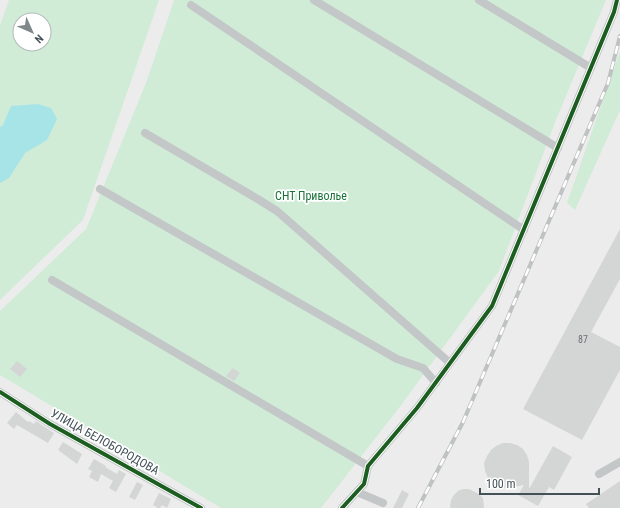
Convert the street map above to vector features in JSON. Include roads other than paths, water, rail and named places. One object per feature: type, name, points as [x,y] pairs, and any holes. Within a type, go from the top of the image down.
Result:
[{"type":"street","points":[[314,0],[558,148]]},
{"type":"street","points":[[479,0],[591,68]]},
{"type":"street","points":[[342,508],[364,484],[368,466],[417,408],[492,306],[614,12],[617,0]]},
{"type":"street","points":[[191,5],[524,230]]},
{"type":"street","points":[[144,134],[276,211],[450,363]]},
{"type":"street","points":[[100,189],[396,359],[423,368],[436,382]]},
{"type":"street","points":[[52,280],[368,466]]},
{"type":"street","name":"УЛИЦА БЕЛОБОРОДОВА","points":[[0,392],[50,424],[201,508]]},
{"type":"street","points":[[599,474],[620,462]]},
{"type":"street","points":[[357,492],[382,503]]},
{"type":"water","points":[[38,104],[51,108],[57,119],[47,140],[25,153],[9,178],[0,183],[0,127],[3,125],[11,106]]},
{"type":"railway","points":[[418,508],[463,422],[608,83],[620,36]]},
{"type":"park label","name":"СНТ Приволье","points":[[311,196]]}]
